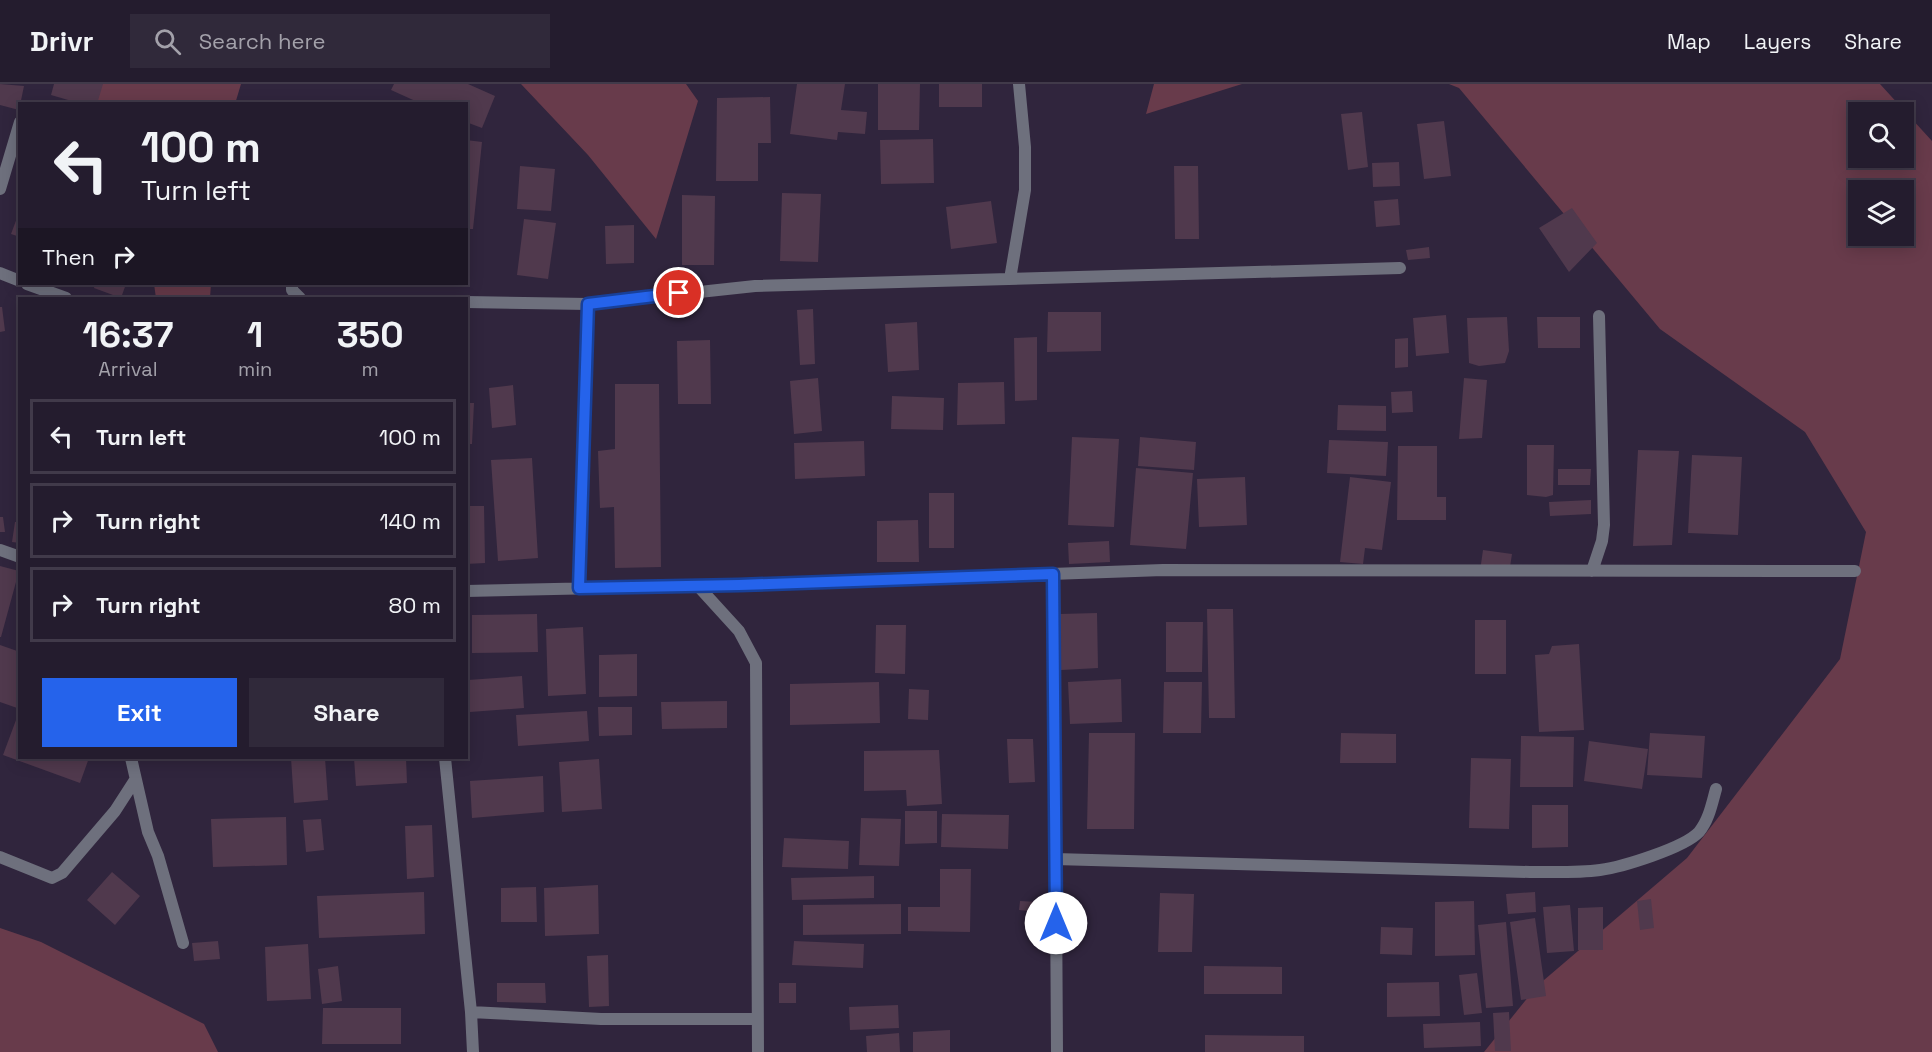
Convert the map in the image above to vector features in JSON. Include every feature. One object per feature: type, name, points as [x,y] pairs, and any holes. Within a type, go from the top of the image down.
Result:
[{"type":"street","points":[[1010,279],[1025,190],[1025,147],[1019,84]]},
{"type":"street","points":[[0,189],[18,129]]},
{"type":"street","points":[[468,302],[588,304],[755,286],[1400,268]]},
{"type":"street","points":[[0,273],[18,279]]},
{"type":"street","points":[[30,285],[63,297]]},
{"type":"street","points":[[579,588],[588,304]]},
{"type":"street","points":[[1592,571],[1602,541],[1604,525],[1599,316]]},
{"type":"street","points":[[0,550],[18,556]]},
{"type":"street","points":[[468,591],[698,586],[1163,570],[1854,571]]},
{"type":"street","points":[[1053,574],[1057,1052]]},
{"type":"street","points":[[698,586],[739,631],[756,663],[758,1052]]},
{"type":"street","points":[[131,759],[148,832],[158,856],[183,943]]},
{"type":"street","points":[[445,759],[471,1012],[473,1052]]},
{"type":"street","points":[[0,857],[52,878],[62,873],[115,811],[135,780]]},
{"type":"street","points":[[1055,859],[1530,872],[1602,870],[1668,850],[1691,839],[1700,831],[1708,816],[1716,789]]},
{"type":"street","points":[[471,1012],[593,1019],[757,1019]]},
{"type":"shaded area","points":[[62,84],[241,84],[236,102],[83,102]]},
{"type":"shaded area","points":[[521,84],[686,84],[698,101],[656,239],[588,155]]},
{"type":"shaded area","points":[[1154,84],[1242,84],[1146,114]]},
{"type":"shaded area","points":[[1449,84],[1880,84],[1896,102],[1848,102],[1848,168],[1914,168],[1914,121],[1932,141],[1932,1052],[1484,1052],[1537,986],[1687,858],[1840,659],[1866,532],[1805,432],[1660,329],[1459,88]]},
{"type":"shaded area","points":[[154,285],[211,285],[210,297],[156,297]]},
{"type":"shaded area","points":[[0,928],[41,942],[204,1024],[218,1052],[0,1052]]},
{"type":"building","points":[[0,84],[24,86],[21,102],[18,102],[18,110],[0,105]]},
{"type":"building","points":[[54,84],[103,84],[98,102],[75,102],[51,95]]},
{"type":"building","points":[[394,84],[468,84],[495,96],[482,128],[468,123],[468,102],[418,102],[391,90]]},
{"type":"building","points":[[797,84],[845,84],[841,110],[867,112],[865,134],[838,132],[837,140],[790,134]]},
{"type":"building","points":[[878,84],[920,84],[919,130],[878,130]]},
{"type":"building","points":[[939,84],[982,84],[982,107],[939,107]]},
{"type":"building","points":[[770,97],[771,143],[758,143],[758,181],[716,181],[717,98]]},
{"type":"building","points":[[1362,112],[1368,167],[1348,170],[1341,114]]},
{"type":"building","points":[[1444,121],[1451,176],[1424,179],[1417,124]]},
{"type":"building","points":[[933,139],[934,183],[881,184],[880,140]]},
{"type":"building","points":[[468,140],[482,142],[473,229],[468,229]]},
{"type":"building","points":[[1399,162],[1400,186],[1373,187],[1372,163]]},
{"type":"building","points":[[520,166],[555,169],[551,211],[517,209]]},
{"type":"building","points":[[1174,166],[1198,166],[1199,239],[1175,239]]},
{"type":"building","points":[[782,193],[821,194],[818,262],[780,261]]},
{"type":"building","points":[[682,195],[715,196],[714,265],[682,265]]},
{"type":"building","points":[[1398,199],[1400,225],[1376,227],[1374,201]]},
{"type":"building","points":[[991,201],[997,243],[951,249],[946,207]]},
{"type":"building","points":[[1572,208],[1597,243],[1569,272],[1539,228]]},
{"type":"building","points":[[18,215],[18,236],[11,234]]},
{"type":"building","points":[[524,219],[556,223],[548,279],[517,275]]},
{"type":"building","points":[[634,225],[634,263],[606,264],[605,226]]},
{"type":"building","points":[[1429,247],[1430,258],[1408,260],[1406,250]]},
{"type":"building","points":[[95,285],[126,285],[121,297],[94,288]]},
{"type":"building","points":[[0,307],[2,307],[5,331],[0,332]]},
{"type":"building","points":[[813,309],[815,364],[800,365],[797,310]]},
{"type":"building","points":[[1048,312],[1101,312],[1101,351],[1047,352]]},
{"type":"building","points":[[1446,315],[1449,353],[1416,356],[1413,318]]},
{"type":"building","points":[[1507,317],[1509,351],[1505,363],[1479,366],[1469,363],[1467,318]]},
{"type":"building","points":[[1537,317],[1580,317],[1580,348],[1538,348]]},
{"type":"building","points":[[917,322],[919,370],[888,372],[885,324]]},
{"type":"building","points":[[1037,337],[1037,400],[1015,401],[1014,338]]},
{"type":"building","points":[[1408,338],[1408,367],[1395,368],[1395,339]]},
{"type":"building","points":[[710,340],[711,404],[678,404],[677,341]]},
{"type":"building","points":[[818,378],[822,431],[794,434],[790,381]]},
{"type":"building","points":[[1464,378],[1487,380],[1482,438],[1459,439]]},
{"type":"building","points":[[1004,382],[1005,424],[957,425],[958,383]]},
{"type":"building","points":[[615,384],[659,384],[661,567],[615,568],[614,507],[600,508],[598,451],[615,449]]},
{"type":"building","points":[[513,385],[516,425],[492,428],[489,388]]},
{"type":"building","points":[[1412,391],[1413,412],[1392,413],[1391,392]]},
{"type":"building","points":[[892,396],[944,398],[943,430],[891,429]]},
{"type":"building","points":[[468,403],[474,403],[472,444],[468,444]]},
{"type":"building","points":[[1338,405],[1386,406],[1386,431],[1337,430]]},
{"type":"building","points":[[1072,437],[1119,439],[1114,527],[1068,525]]},
{"type":"building","points":[[1140,437],[1196,442],[1194,470],[1138,466]]},
{"type":"building","points":[[1329,440],[1388,442],[1386,476],[1327,473]]},
{"type":"building","points":[[864,441],[865,476],[795,479],[794,443]]},
{"type":"building","points":[[1527,445],[1554,445],[1553,495],[1546,497],[1527,495]]},
{"type":"building","points":[[1398,446],[1437,446],[1437,497],[1446,497],[1446,520],[1397,520]]},
{"type":"building","points":[[1638,450],[1679,451],[1672,545],[1633,546]]},
{"type":"building","points":[[1692,455],[1742,457],[1738,535],[1688,533]]},
{"type":"building","points":[[532,458],[538,558],[498,561],[491,460]]},
{"type":"building","points":[[1136,468],[1193,473],[1186,549],[1130,545]]},
{"type":"building","points":[[1558,469],[1591,469],[1590,485],[1558,485]]},
{"type":"building","points":[[1245,477],[1247,525],[1199,527],[1197,479]]},
{"type":"building","points":[[1350,477],[1391,482],[1382,550],[1365,548],[1363,564],[1340,562]]},
{"type":"building","points":[[929,493],[954,493],[954,548],[929,548]]},
{"type":"building","points":[[1591,500],[1591,514],[1550,516],[1549,502]]},
{"type":"building","points":[[468,506],[484,506],[485,563],[468,564]]},
{"type":"building","points":[[0,517],[3,517],[5,532],[0,532]]},
{"type":"building","points":[[918,520],[919,562],[877,562],[877,521]]},
{"type":"building","points":[[15,522],[18,522],[18,543],[12,542]]},
{"type":"building","points":[[1109,541],[1110,562],[1069,564],[1068,543]]},
{"type":"building","points":[[1483,550],[1512,554],[1510,567],[1480,571]]},
{"type":"building","points":[[0,566],[18,571],[18,575],[0,637]]},
{"type":"building","points":[[1207,609],[1233,609],[1235,718],[1209,718]]},
{"type":"building","points":[[1097,613],[1098,668],[1061,670],[1060,614]]},
{"type":"building","points":[[537,614],[538,652],[472,653],[472,615]]},
{"type":"building","points":[[1475,620],[1506,620],[1506,674],[1475,674]]},
{"type":"building","points":[[1166,622],[1203,622],[1202,672],[1166,672]]},
{"type":"building","points":[[876,625],[906,625],[905,674],[875,673]]},
{"type":"building","points":[[583,627],[586,694],[548,696],[546,629]]},
{"type":"building","points":[[1579,644],[1584,730],[1539,732],[1535,655],[1549,654],[1552,646]]},
{"type":"building","points":[[0,645],[18,651],[18,708],[0,702]]},
{"type":"building","points":[[637,654],[637,696],[599,697],[599,655]]},
{"type":"building","points":[[522,676],[524,708],[470,712],[468,680]]},
{"type":"building","points":[[1121,679],[1122,722],[1070,724],[1068,682]]},
{"type":"building","points":[[879,682],[880,723],[790,725],[790,684]]},
{"type":"building","points":[[1164,682],[1202,682],[1201,733],[1163,733]]},
{"type":"building","points":[[909,689],[929,690],[928,720],[908,719]]},
{"type":"building","points":[[727,701],[727,728],[662,729],[661,702]]},
{"type":"building","points":[[598,707],[632,707],[632,735],[599,736]]},
{"type":"building","points":[[587,711],[589,741],[518,746],[516,715]]},
{"type":"building","points":[[18,715],[18,759],[89,759],[80,783],[3,755]]},
{"type":"building","points":[[1089,733],[1135,733],[1134,829],[1087,829]]},
{"type":"building","points":[[1341,733],[1396,734],[1396,763],[1340,763]]},
{"type":"building","points":[[1650,733],[1705,736],[1702,778],[1647,775]]},
{"type":"building","points":[[1521,736],[1574,737],[1573,787],[1520,787]]},
{"type":"building","points":[[1007,739],[1033,739],[1035,782],[1009,783]]},
{"type":"building","points":[[1589,741],[1648,749],[1642,789],[1584,781]]},
{"type":"building","points":[[939,750],[942,804],[907,806],[906,790],[864,791],[864,751]]},
{"type":"building","points":[[1471,758],[1511,759],[1509,829],[1469,828]]},
{"type":"building","points":[[291,759],[325,759],[328,800],[294,803]]},
{"type":"building","points":[[354,759],[406,759],[407,783],[356,786]]},
{"type":"building","points":[[599,759],[602,809],[562,812],[559,762]]},
{"type":"building","points":[[543,776],[544,812],[472,818],[470,781]]},
{"type":"building","points":[[1532,805],[1568,805],[1568,847],[1532,848]]},
{"type":"building","points":[[905,811],[937,811],[937,843],[905,844]]},
{"type":"building","points":[[942,814],[1009,815],[1008,849],[941,847]]},
{"type":"building","points":[[286,817],[287,865],[213,867],[211,819]]},
{"type":"building","points":[[861,818],[901,819],[899,866],[859,865]]},
{"type":"building","points":[[321,819],[324,850],[306,852],[303,820]]},
{"type":"building","points":[[432,825],[434,877],[407,879],[405,826]]},
{"type":"building","points":[[784,838],[849,841],[848,869],[782,867]]},
{"type":"building","points":[[940,869],[971,869],[970,932],[908,931],[908,907],[940,907]]},
{"type":"building","points":[[112,872],[140,896],[115,925],[87,900]]},
{"type":"building","points":[[874,876],[874,898],[792,900],[791,878]]},
{"type":"building","points":[[598,885],[599,934],[545,936],[544,888]]},
{"type":"building","points":[[536,887],[537,922],[501,922],[501,888]]},
{"type":"building","points":[[424,892],[425,934],[319,938],[317,896]]},
{"type":"building","points":[[1535,892],[1536,912],[1508,914],[1506,894]]},
{"type":"building","points":[[1160,893],[1194,894],[1192,952],[1158,952]]},
{"type":"building","points":[[1651,899],[1654,928],[1640,930],[1637,901]]},
{"type":"building","points":[[1020,901],[1038,902],[1037,912],[1019,910]]},
{"type":"building","points":[[1474,901],[1475,955],[1435,956],[1435,902]]},
{"type":"building","points":[[901,904],[901,934],[803,935],[803,905]]},
{"type":"building","points":[[1570,905],[1574,951],[1547,953],[1543,907]]},
{"type":"building","points":[[1603,907],[1603,950],[1578,950],[1578,908]]},
{"type":"building","points":[[1535,918],[1546,996],[1521,1000],[1510,922]]},
{"type":"building","points":[[1506,922],[1513,1006],[1486,1008],[1478,925]]},
{"type":"building","points":[[1381,927],[1413,928],[1412,955],[1380,954]]},
{"type":"building","points":[[218,941],[220,959],[194,961],[192,943]]},
{"type":"building","points":[[794,941],[864,944],[863,968],[792,965]]},
{"type":"building","points":[[308,944],[311,999],[267,1001],[265,947]]},
{"type":"building","points":[[608,955],[609,1006],[589,1007],[587,956]]},
{"type":"building","points":[[338,966],[342,1001],[322,1004],[318,969]]},
{"type":"building","points":[[1204,966],[1282,967],[1282,994],[1204,994]]},
{"type":"building","points":[[1477,973],[1482,1013],[1464,1015],[1459,975]]},
{"type":"building","points":[[1439,982],[1440,1016],[1387,1017],[1387,983]]},
{"type":"building","points":[[497,983],[545,983],[546,1003],[497,1002]]},
{"type":"building","points":[[779,983],[796,983],[796,1003],[779,1003]]},
{"type":"building","points":[[898,1005],[899,1028],[850,1030],[849,1007]]},
{"type":"building","points":[[323,1008],[401,1008],[401,1044],[322,1044]]},
{"type":"building","points":[[1509,1012],[1511,1051],[1495,1051],[1493,1013]]},
{"type":"building","points":[[1480,1022],[1481,1046],[1424,1048],[1423,1024]]},
{"type":"building","points":[[950,1030],[950,1052],[913,1052],[913,1032]]},
{"type":"building","points":[[899,1033],[900,1052],[867,1052],[866,1036]]},
{"type":"building","points":[[1205,1035],[1304,1036],[1304,1052],[1205,1052]]},
{"type":"route","points":[[679,293],[588,304],[579,588],[1053,574],[1056,923]]}]
